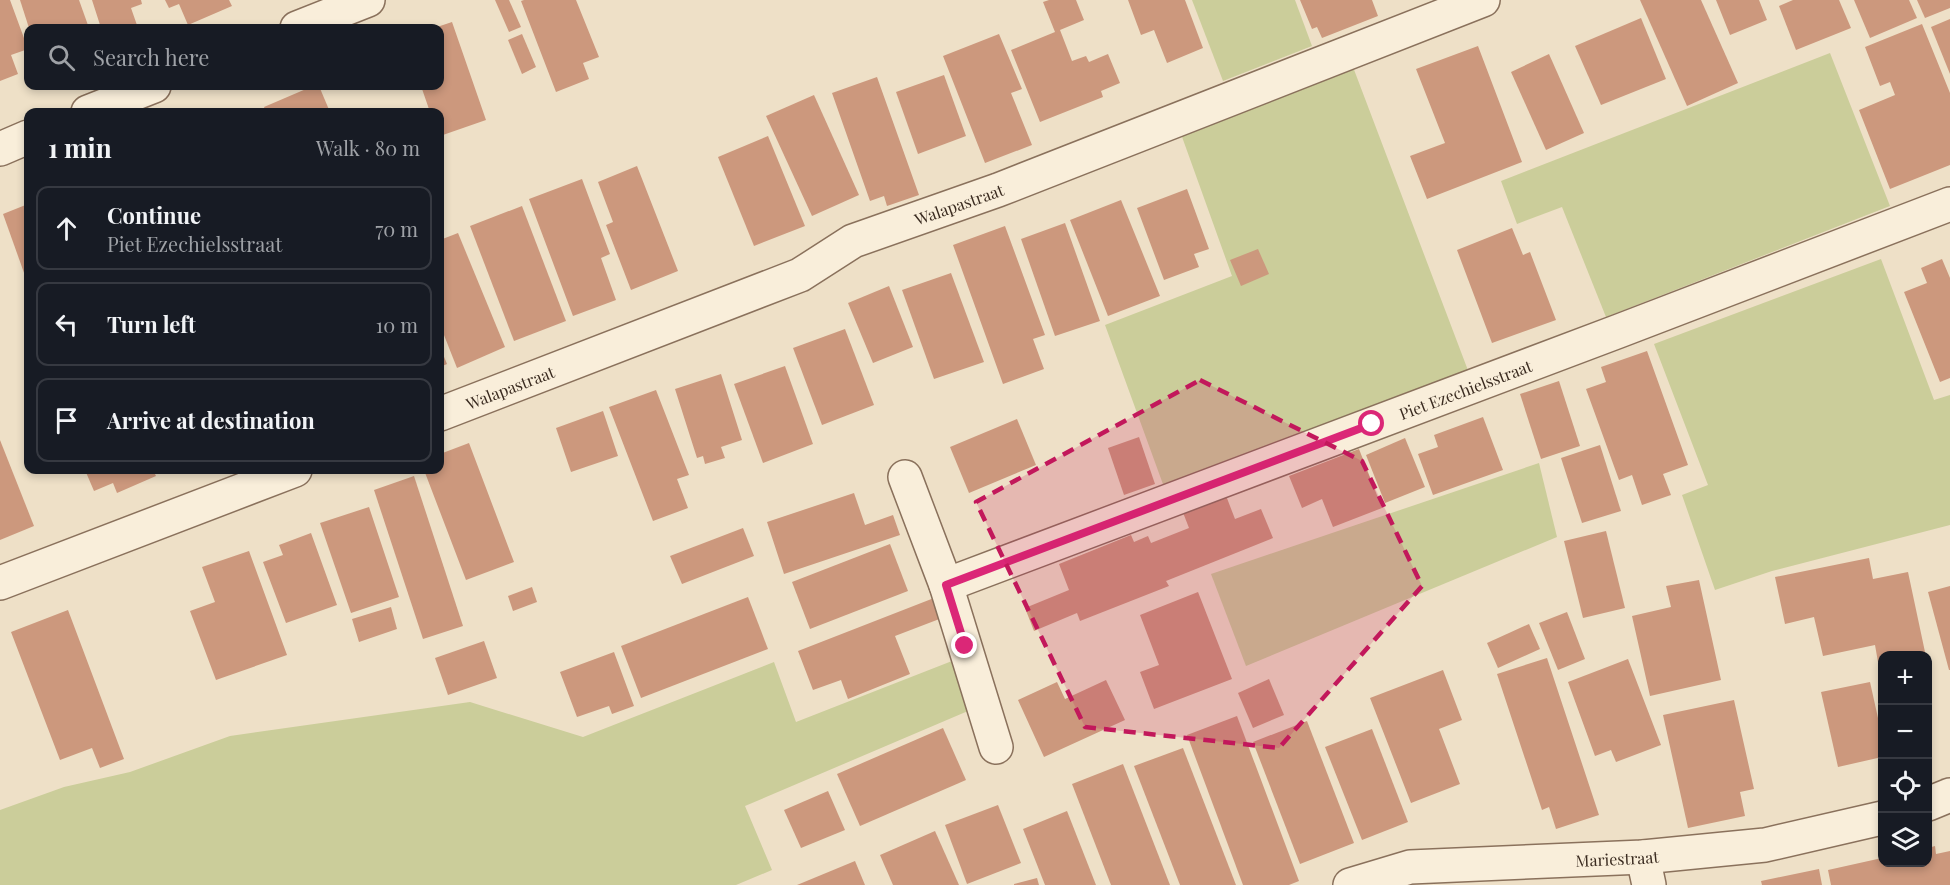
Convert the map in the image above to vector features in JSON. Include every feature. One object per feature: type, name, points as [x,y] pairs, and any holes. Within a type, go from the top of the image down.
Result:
[{"type":"street","points":[[307,24],[368,0]]},
{"type":"street","name":"Walapastraat","points":[[444,412],[800,275],[853,242],[998,190],[1483,0]]},
{"type":"street","points":[[98,108],[144,90]]},
{"type":"street","points":[[0,149],[24,139]]},
{"type":"street","name":"Piet Ezechielsstraat","points":[[946,585],[1597,340],[1950,204]]},
{"type":"street","points":[[0,583],[285,474]]},
{"type":"street","points":[[905,477],[946,585],[996,747]]},
{"type":"street","points":[[1932,802],[1950,795]]},
{"type":"street","name":"Mariestraat","points":[[1350,885],[1410,867],[1646,871],[1878,819]]},
{"type":"highlighted area","points":[[1200,380],[1362,461],[1422,586],[1279,748],[1085,727],[976,502]]},
{"type":"green space","points":[[1192,0],[1295,0],[1312,46],[1223,81]]},
{"type":"green space","points":[[1830,53],[1890,206],[1606,317],[1562,207],[1517,224],[1501,181]]},
{"type":"green space","points":[[1353,67],[1469,373],[1164,487],[1105,325],[1232,276],[1181,134]]},
{"type":"green space","points":[[1881,259],[1934,400],[1950,395],[1950,525],[1772,571],[1715,590],[1682,495],[1708,485],[1654,344]]},
{"type":"green space","points":[[1539,463],[1557,537],[1246,666],[1211,574]]},
{"type":"green space","points":[[952,661],[968,711],[745,806],[772,870],[736,885],[0,885],[0,810],[64,787],[130,772],[230,736],[470,702],[583,737],[774,662],[796,722]]},
{"type":"building","points":[[0,0],[10,0],[24,38],[24,50],[11,55],[18,74],[0,81]]},
{"type":"building","points":[[20,0],[79,0],[88,24],[28,24]]},
{"type":"building","points":[[92,0],[141,0],[142,4],[131,8],[137,24],[100,24]]},
{"type":"building","points":[[165,0],[229,0],[232,6],[190,24],[188,24],[179,4],[169,8]]},
{"type":"building","points":[[495,0],[509,0],[521,27],[509,32]]},
{"type":"building","points":[[576,0],[599,57],[583,63],[589,79],[556,92],[521,1]]},
{"type":"building","points":[[1076,0],[1084,20],[1060,30],[1072,61],[1086,56],[1089,62],[1108,54],[1120,83],[1101,91],[1103,97],[1040,122],[1011,50],[1055,32],[1043,2]]},
{"type":"building","points":[[1128,0],[1185,0],[1203,48],[1167,63],[1154,30],[1141,35]]},
{"type":"building","points":[[1300,0],[1372,0],[1378,16],[1322,38],[1317,27],[1312,29]]},
{"type":"building","points":[[1640,0],[1701,0],[1738,83],[1687,106]]},
{"type":"building","points":[[1716,0],[1759,0],[1767,20],[1730,35]]},
{"type":"building","points":[[1793,0],[1839,0],[1851,28],[1796,50],[1779,6]]},
{"type":"building","points":[[1854,0],[1909,0],[1917,18],[1870,38]]},
{"type":"building","points":[[1917,0],[1950,0],[1950,8],[1925,18]]},
{"type":"building","points":[[1641,18],[1666,79],[1601,105],[1575,46]]},
{"type":"building","points":[[1950,19],[1950,74],[1931,27]]},
{"type":"building","points":[[452,22],[486,120],[444,135],[444,108],[429,108],[422,90],[444,90],[444,25]]},
{"type":"building","points":[[1922,24],[1950,93],[1950,165],[1890,189],[1859,110],[1895,95],[1890,82],[1880,86],[1865,47]]},
{"type":"building","points":[[522,34],[536,67],[522,74],[508,40]]},
{"type":"building","points":[[999,34],[1022,89],[1011,93],[1032,145],[985,163],[943,56]]},
{"type":"building","points":[[1478,46],[1522,162],[1427,199],[1410,156],[1445,143],[1416,69]]},
{"type":"building","points":[[1549,54],[1584,133],[1546,150],[1511,72]]},
{"type":"building","points":[[944,75],[966,136],[918,154],[896,92]]},
{"type":"building","points":[[877,77],[919,195],[887,206],[884,196],[870,201],[832,93]]},
{"type":"building","points":[[304,90],[321,90],[328,108],[264,108]]},
{"type":"building","points":[[814,95],[859,195],[812,216],[766,116]]},
{"type":"building","points":[[768,136],[805,226],[754,246],[718,157]]},
{"type":"building","points":[[637,166],[678,271],[631,290],[606,225],[613,222],[598,182]]},
{"type":"building","points":[[582,179],[610,254],[601,258],[616,300],[573,316],[529,199]]},
{"type":"building","points":[[1187,189],[1209,249],[1194,254],[1199,267],[1164,280],[1137,208]]},
{"type":"building","points":[[1121,200],[1160,296],[1108,316],[1070,220]]},
{"type":"building","points":[[24,206],[24,273],[3,214]]},
{"type":"building","points":[[522,206],[566,321],[514,341],[470,226]]},
{"type":"building","points":[[1065,223],[1100,321],[1055,336],[1021,239]]},
{"type":"building","points":[[1005,226],[1045,335],[1033,339],[1044,369],[1003,384],[953,245]]},
{"type":"building","points":[[1512,228],[1523,255],[1530,252],[1556,320],[1492,343],[1457,250]]},
{"type":"building","points":[[458,233],[505,347],[457,368],[444,335],[444,238]]},
{"type":"building","points":[[1258,249],[1269,274],[1241,286],[1230,260]]},
{"type":"building","points":[[1942,259],[1950,278],[1950,378],[1940,382],[1904,292],[1927,283],[1921,268]]},
{"type":"building","points":[[951,273],[984,362],[934,379],[902,290]]},
{"type":"building","points":[[889,286],[913,347],[873,363],[848,303]]},
{"type":"building","points":[[845,329],[874,405],[822,425],[793,348]]},
{"type":"building","points":[[1647,351],[1688,465],[1663,474],[1671,495],[1642,505],[1632,475],[1619,480],[1586,389],[1606,382],[1601,367]]},
{"type":"building","points":[[785,366],[813,444],[763,463],[734,384]]},
{"type":"building","points":[[721,374],[742,440],[721,447],[725,458],[705,464],[703,456],[697,458],[675,389]]},
{"type":"building","points":[[1559,381],[1580,446],[1541,459],[1520,394]]},
{"type":"building","points":[[656,390],[689,475],[677,479],[688,508],[653,521],[609,407]]},
{"type":"building","points":[[603,411],[618,456],[571,472],[556,428]]},
{"type":"building","points":[[1483,417],[1503,470],[1433,495],[1418,454],[1438,447],[1434,435]]},
{"type":"building","points":[[1017,419],[1036,465],[969,493],[950,447]]},
{"type":"building","points":[[1139,437],[1155,484],[1124,495],[1108,448]]},
{"type":"building","points":[[1405,438],[1425,487],[1385,503],[1366,455]]},
{"type":"building","points":[[0,440],[34,526],[0,540]]},
{"type":"building","points":[[469,443],[514,562],[466,580],[426,474],[444,474],[444,452]]},
{"type":"building","points":[[1600,445],[1621,511],[1582,523],[1561,458]]},
{"type":"building","points":[[1359,449],[1382,508],[1333,527],[1322,499],[1302,508],[1289,476]]},
{"type":"building","points":[[87,474],[155,474],[156,476],[117,493],[113,483],[94,491]]},
{"type":"building","points":[[414,476],[463,626],[423,639],[374,490]]},
{"type":"building","points":[[854,493],[865,525],[893,515],[900,535],[784,574],[767,522]]},
{"type":"building","points":[[1225,493],[1235,519],[1261,509],[1273,538],[1166,581],[1169,586],[1080,621],[1077,613],[1034,631],[1025,608],[1069,590],[1059,564],[1131,535],[1134,542],[1148,536],[1151,543],[1189,528],[1182,510]]},
{"type":"building","points":[[369,507],[399,597],[351,613],[320,523]]},
{"type":"building","points":[[743,528],[754,556],[682,584],[670,556]]},
{"type":"building","points":[[1606,531],[1625,608],[1583,618],[1564,541]]},
{"type":"building","points":[[311,533],[337,605],[286,623],[263,562],[283,555],[279,545]]},
{"type":"building","points":[[890,544],[908,591],[810,629],[792,582]]},
{"type":"building","points":[[249,551],[287,655],[216,680],[190,611],[215,602],[202,567]]},
{"type":"building","points":[[1869,558],[1873,579],[1908,572],[1925,651],[1878,651],[1878,662],[1875,645],[1823,656],[1814,617],[1785,624],[1775,577]]},
{"type":"building","points":[[1699,580],[1721,680],[1650,696],[1632,616],[1671,607],[1666,586]]},
{"type":"building","points":[[1950,586],[1950,670],[1949,670],[1928,592]]},
{"type":"building","points":[[532,587],[537,602],[513,611],[508,596]]},
{"type":"building","points":[[1198,592],[1232,679],[1154,709],[1140,672],[1159,665],[1140,615]]},
{"type":"building","points":[[748,597],[768,649],[641,698],[621,646]]},
{"type":"building","points":[[934,598],[942,618],[895,636],[910,674],[848,699],[841,680],[813,690],[798,651]]},
{"type":"building","points":[[391,607],[397,629],[359,642],[352,619]]},
{"type":"building","points":[[68,610],[124,759],[100,768],[92,748],[60,760],[11,632]]},
{"type":"building","points":[[1567,612],[1585,659],[1558,670],[1539,623]]},
{"type":"building","points":[[1529,624],[1540,649],[1498,668],[1487,643]]},
{"type":"building","points":[[484,641],[497,678],[448,695],[435,658]]},
{"type":"building","points":[[614,652],[634,706],[612,714],[609,706],[577,717],[560,672]]},
{"type":"building","points":[[1547,658],[1599,815],[1556,829],[1549,807],[1542,810],[1497,674]]},
{"type":"building","points":[[1628,659],[1661,745],[1616,762],[1611,750],[1595,756],[1568,682]]},
{"type":"building","points":[[1443,670],[1462,720],[1439,729],[1460,784],[1411,803],[1370,698]]},
{"type":"building","points":[[1269,679],[1284,715],[1253,728],[1238,693]]},
{"type":"building","points":[[1106,680],[1125,720],[1044,757],[1018,700],[1057,682],[1065,699]]},
{"type":"building","points":[[1870,682],[1878,718],[1878,758],[1838,767],[1821,692]]},
{"type":"building","points":[[1734,700],[1754,789],[1740,792],[1745,816],[1688,828],[1663,715]]},
{"type":"building","points":[[1237,716],[1299,881],[1289,885],[1243,885],[1187,735]]},
{"type":"building","points":[[1307,721],[1354,843],[1300,864],[1253,742]]},
{"type":"building","points":[[943,728],[966,780],[860,826],[837,774]]},
{"type":"building","points":[[1372,729],[1408,822],[1362,840],[1325,747]]},
{"type":"building","points":[[1183,748],[1236,885],[1180,885],[1134,766]]},
{"type":"building","points":[[1123,764],[1170,885],[1111,885],[1072,784]]},
{"type":"building","points":[[828,791],[845,830],[801,848],[784,810]]},
{"type":"building","points":[[998,805],[1021,863],[967,884],[945,825]]},
{"type":"building","points":[[1067,811],[1096,885],[1045,885],[1023,829]]},
{"type":"building","points":[[935,831],[959,885],[893,885],[880,855]]},
{"type":"building","points":[[1935,846],[1936,854],[1950,851],[1950,885],[1831,885],[1828,870],[1878,859],[1878,867],[1932,867],[1932,847]]},
{"type":"building","points":[[855,861],[865,885],[797,885]]},
{"type":"building","points":[[1819,869],[1822,885],[1762,885],[1761,881]]},
{"type":"building","points":[[1037,878],[1039,885],[1014,885],[1014,884]]},
{"type":"route","points":[[965,646],[946,585],[1372,424]]}]
